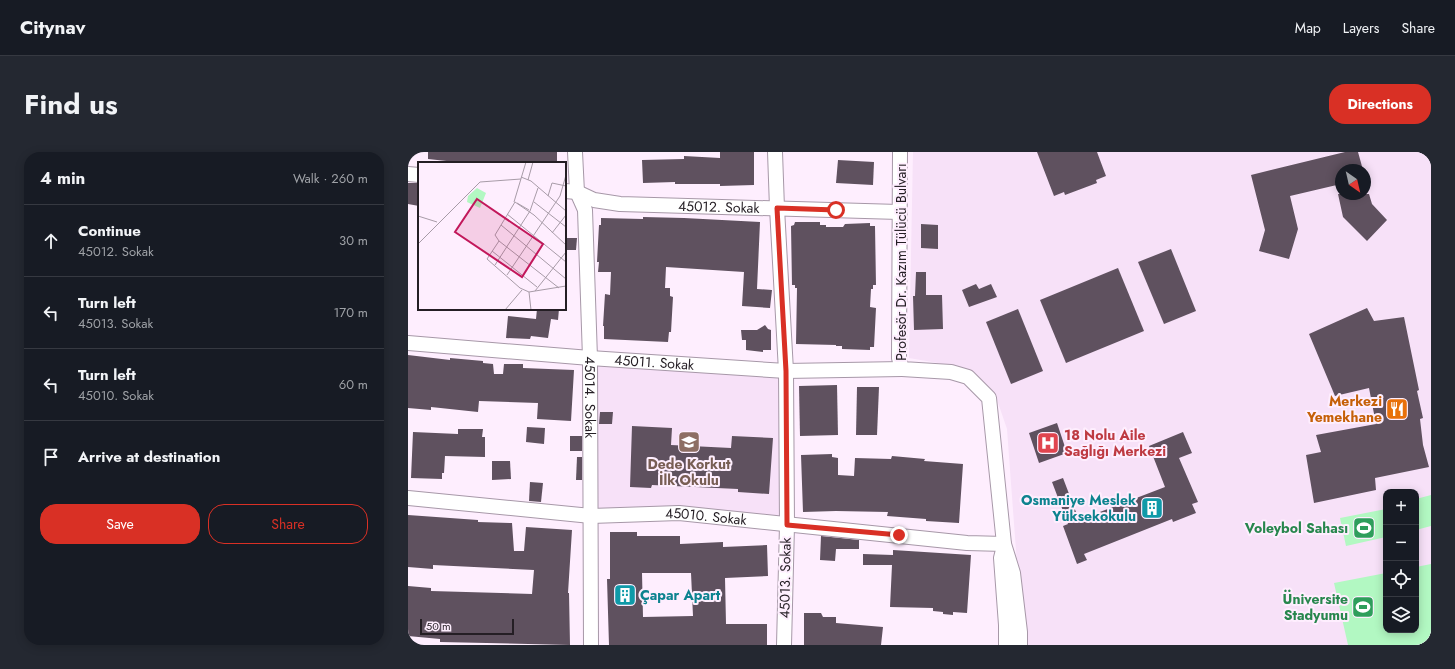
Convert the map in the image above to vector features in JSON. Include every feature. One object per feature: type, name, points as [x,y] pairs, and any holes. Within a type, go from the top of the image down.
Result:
[{"type":"street","name":"45014. Sokak","points":[[575,152],[571,192],[585,210],[590,358],[591,645]]},
{"type":"street","name":"45013. Sokak","points":[[775,152],[786,371],[787,525],[784,645]]},
{"type":"street","name":"Profesör Dr. Kazım Tülücü Bulvarı","points":[[900,152],[899,358],[902,369],[951,372],[968,377],[989,398],[1004,544],[1013,573],[1020,632],[1020,645]]},
{"type":"street","points":[[408,174],[418,176]]},
{"type":"street","name":"45012. Sokak","points":[[571,192],[594,200],[620,204],[900,212]]},
{"type":"street","name":"45011. Sokak","points":[[408,344],[786,371],[902,369]]},
{"type":"street","name":"45010. Sokak","points":[[408,498],[591,516],[679,513],[967,543],[1004,544]]},
{"type":"street","name":"Profesör Dr. Kazım Tülücü Bulvarı","points":[[1004,544],[1000,558],[1006,625],[1006,645]]},
{"type":"shaded area","points":[[913,152],[1431,152],[1431,645],[1023,645],[1007,429],[995,394],[971,373],[938,363],[909,358]]},
{"type":"shaded area","name":"Dede Korkut İlk Okulu","points":[[590,358],[786,371],[787,525],[591,516]]},
{"type":"green space","points":[[1431,495],[1431,526],[1419,529],[1419,525],[1419,498]]},
{"type":"green space","name":"Voleybol Sahası","points":[[1383,510],[1383,538],[1346,546],[1340,518]]},
{"type":"green space","name":"Üniversite Stadyumu","points":[[1431,564],[1431,645],[1348,645],[1334,583],[1383,574],[1383,633],[1419,633],[1419,566]]},
{"type":"building","points":[[428,152],[557,152],[557,162],[456,162],[428,159]]},
{"type":"building","points":[[720,152],[754,152],[754,185],[720,186],[720,184],[675,184],[675,182],[643,183],[642,160],[684,159],[684,156],[720,158]]},
{"type":"building","points":[[1037,152],[1097,152],[1106,176],[1096,180],[1097,183],[1065,195],[1064,192],[1054,196]]},
{"type":"building","points":[[1345,152],[1358,152],[1361,164],[1335,164],[1335,185],[1290,196],[1298,229],[1289,259],[1259,251],[1265,230],[1251,175]]},
{"type":"building","points":[[838,160],[874,162],[873,185],[836,183]]},
{"type":"building","points":[[408,183],[418,183],[418,206],[408,204]]},
{"type":"building","points":[[1339,200],[1371,200],[1372,204],[1387,220],[1367,241],[1343,217]]},
{"type":"building","points":[[643,217],[760,222],[757,289],[772,290],[770,308],[742,306],[744,272],[666,267],[665,288],[670,288],[670,296],[673,297],[671,332],[669,332],[668,342],[604,339],[603,326],[605,294],[610,295],[611,272],[598,272],[599,262],[597,262],[599,225],[601,225],[601,218],[643,219]]},
{"type":"building","points":[[795,222],[820,222],[820,225],[826,225],[826,227],[843,227],[845,224],[870,223],[870,226],[875,226],[876,285],[873,285],[873,289],[871,289],[870,307],[876,308],[874,347],[870,347],[870,350],[842,349],[842,346],[836,345],[796,344],[797,288],[795,288],[795,285],[792,285],[791,226],[794,225]]},
{"type":"building","points":[[921,224],[938,225],[938,249],[921,248]]},
{"type":"building","points":[[566,238],[577,238],[576,250],[566,250]]},
{"type":"building","points":[[1171,249],[1196,311],[1164,324],[1138,262]]},
{"type":"building","points":[[1118,268],[1144,331],[1066,363],[1040,300]]},
{"type":"building","points":[[916,272],[926,272],[926,295],[942,295],[943,329],[914,330],[913,296],[915,296]]},
{"type":"building","points":[[976,284],[979,289],[991,284],[997,297],[969,307],[962,290]]},
{"type":"building","name":"Merkezi Yemekhane","points":[[1367,308],[1374,321],[1404,317],[1419,390],[1417,391],[1423,418],[1420,419],[1423,445],[1429,467],[1375,478],[1376,490],[1314,503],[1306,455],[1321,452],[1316,435],[1376,424],[1369,388],[1335,396],[1309,334]]},
{"type":"building","points":[[1018,309],[1043,371],[1011,384],[986,322]]},
{"type":"building","points":[[537,310],[559,310],[558,320],[551,319],[548,338],[531,336],[530,339],[506,338],[508,316],[536,319]]},
{"type":"building","points":[[765,325],[771,330],[771,350],[763,350],[763,352],[746,350],[746,340],[742,340],[741,330],[757,330]]},
{"type":"building","points":[[408,355],[450,360],[450,358],[483,361],[483,363],[493,364],[494,374],[503,374],[504,364],[523,364],[523,368],[574,370],[571,421],[537,419],[538,403],[479,401],[478,412],[431,407],[431,410],[408,408]]},
{"type":"building","points":[[837,385],[838,435],[800,436],[799,386]]},
{"type":"building","points":[[857,387],[879,387],[877,435],[856,435]]},
{"type":"building","points":[[600,412],[613,412],[612,424],[599,424]]},
{"type":"building","name":"18 Nolu Aile Sağlığı Merkezi","points":[[1057,423],[1067,453],[1039,463],[1029,433]]},
{"type":"building","points":[[632,426],[672,428],[671,445],[731,448],[732,436],[773,438],[769,494],[738,492],[738,489],[652,485],[651,488],[630,487]]},
{"type":"building","points":[[527,427],[545,428],[544,444],[526,442]]},
{"type":"building","points":[[458,429],[483,429],[482,437],[485,437],[485,457],[445,456],[444,473],[442,473],[442,479],[411,478],[413,432],[458,434]]},
{"type":"building","name":"Osmaniye Meslek Yüksekokulu","points":[[1183,432],[1192,453],[1179,458],[1198,502],[1192,504],[1196,513],[1173,522],[1172,519],[1084,554],[1087,560],[1077,564],[1063,526],[1068,524],[1052,482],[1063,478],[1079,520],[1165,487],[1149,446]]},
{"type":"building","points":[[570,436],[582,436],[582,451],[570,451]]},
{"type":"building","points":[[832,454],[832,457],[838,458],[838,475],[854,476],[855,458],[891,459],[892,456],[925,459],[924,461],[963,464],[959,523],[926,521],[926,519],[887,516],[888,512],[803,512],[801,455]]},
{"type":"building","points":[[577,457],[582,457],[582,480],[576,480]]},
{"type":"building","points":[[492,461],[510,461],[511,479],[492,480]]},
{"type":"building","points":[[530,482],[543,483],[541,502],[529,501]]},
{"type":"building","points":[[408,515],[478,520],[478,522],[512,523],[514,551],[524,551],[526,527],[572,530],[568,593],[570,645],[440,642],[440,639],[408,636],[408,586],[431,588],[431,591],[532,594],[534,570],[433,565],[433,569],[408,567]]},
{"type":"building","points":[[610,532],[637,532],[637,536],[680,536],[680,544],[723,542],[723,547],[767,545],[768,576],[725,578],[726,624],[767,624],[767,645],[609,645],[607,579],[610,579]],"holes":[[[642,573],[691,573],[693,616],[643,617]]]},
{"type":"building","points":[[821,536],[859,540],[859,549],[836,549],[835,561],[820,560]]},
{"type":"building","points":[[893,550],[971,555],[967,613],[953,612],[953,615],[933,611],[933,608],[890,607],[892,565],[863,565],[863,554],[893,555]]},
{"type":"building","points":[[804,613],[821,613],[823,617],[836,617],[836,623],[883,627],[881,645],[804,645]]},
{"type":"place","name":"Merkezi Yemekhane","points":[[1397,409]]},
{"type":"place","name":"Dede Korkut İlk Okulu","points":[[689,442]]},
{"type":"place","name":"18 Nolu Aile Sağlığı Merkezi","points":[[1048,443]]},
{"type":"place","name":"Osmaniye Meslek Yüksekokulu","points":[[1152,508]]},
{"type":"place","name":"Voleybol Sahası","points":[[1364,528]]},
{"type":"place","name":"Çapar Apart","points":[[625,595]]},
{"type":"place","name":"Üniversite Stadyumu","points":[[1363,607]]},
{"type":"route","points":[[836,210],[777,208],[786,371],[787,525],[899,535]]}]
